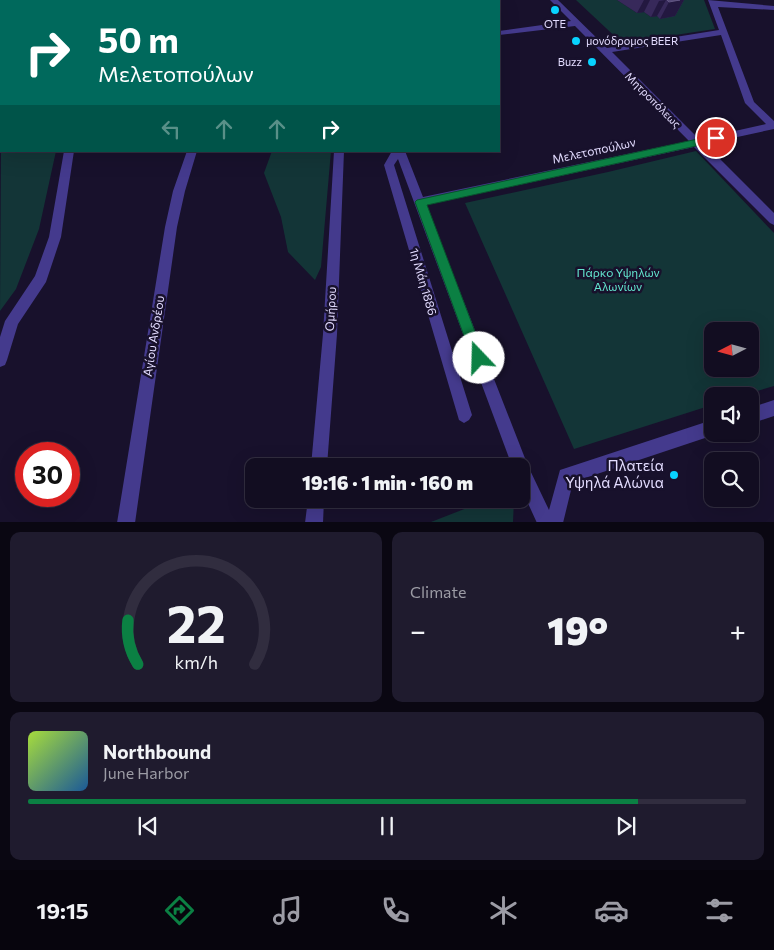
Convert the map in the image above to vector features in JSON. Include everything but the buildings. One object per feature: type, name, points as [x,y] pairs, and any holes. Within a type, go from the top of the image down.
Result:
[{"type":"street","name":"Μητροπόλεως","points":[[554,0],[774,220]]},
{"type":"street","points":[[773,126],[750,103],[713,2],[774,8]]},
{"type":"street","points":[[500,33],[576,23]]},
{"type":"street","points":[[604,51],[724,32]]},
{"type":"street","name":"Μελετοπούλων","points":[[421,202],[773,126]]},
{"type":"street","points":[[0,360],[12,321],[41,278],[55,237],[69,152]]},
{"type":"street","name":"Αγίου Ανδρέου","points":[[126,522],[171,227],[179,191],[192,152]]},
{"type":"street","name":"Ομήρου","points":[[320,458],[330,334],[339,152]]},
{"type":"street","name":"1η Μάη 1886","points":[[398,152],[389,165],[464,415]]},
{"type":"street","name":"1η Μάη 1886","points":[[399,152],[421,202],[517,458]]},
{"type":"street","points":[[759,413],[774,408]]},
{"type":"street","points":[[554,522],[559,495],[566,476],[704,431]]},
{"type":"street","name":"1η Μάη 1886","points":[[530,487],[546,522]]},
{"type":"street","points":[[314,522],[315,508]]},
{"type":"green space","points":[[576,0],[617,0],[637,13],[644,12],[651,17],[657,16],[661,19],[670,0],[704,0],[715,29],[622,43]]},
{"type":"green space","name":"Πάρκο Υψηλών Αλωνίων","points":[[696,151],[774,233],[774,386],[759,390],[759,387],[704,387],[704,408],[574,449],[465,203]]},
{"type":"green space","points":[[1,152],[56,152],[39,229],[16,289],[0,311]]},
{"type":"green space","points":[[272,152],[331,152],[321,267],[315,280],[288,252],[281,217],[264,173]]},
{"type":"green space","points":[[467,508],[514,508],[513,522],[431,522]]},
{"type":"place","name":"ΟΤΕ","points":[[555,10]]},
{"type":"place","name":"μονόδρομος BEER","points":[[576,41]]},
{"type":"place","name":"Buzz","points":[[592,62]]},
{"type":"place","name":"Πλατεία Υψηλά Αλώνια","points":[[674,475]]},
{"type":"route","points":[[479,358],[421,202],[716,138]]}]
